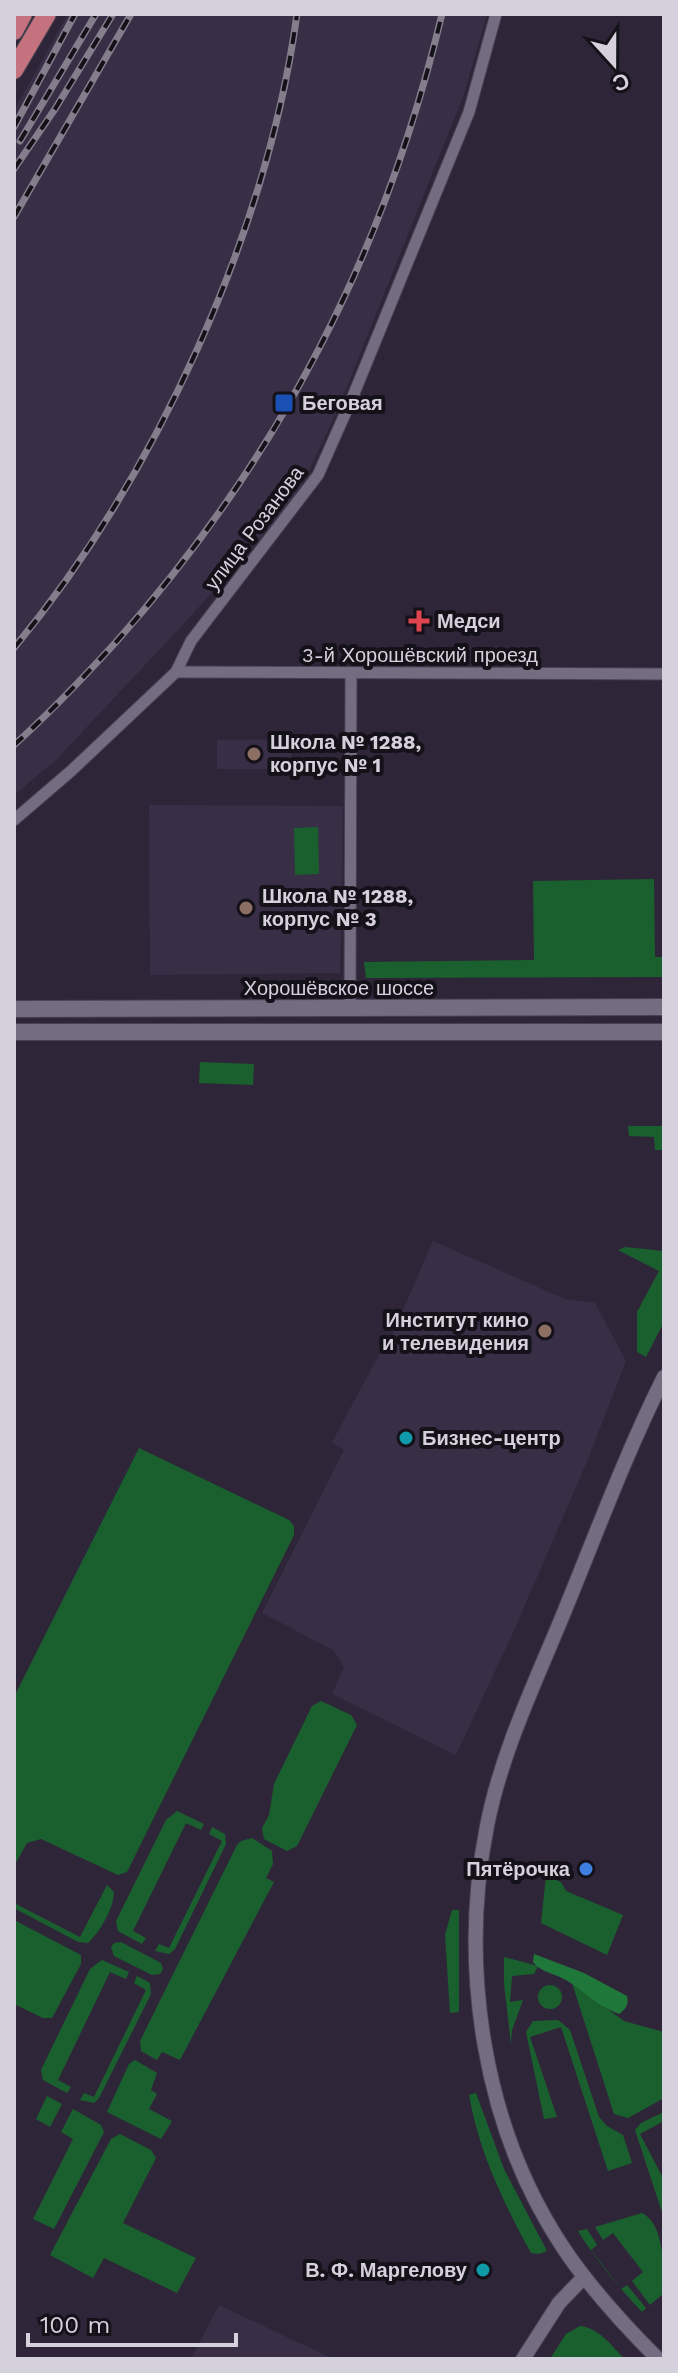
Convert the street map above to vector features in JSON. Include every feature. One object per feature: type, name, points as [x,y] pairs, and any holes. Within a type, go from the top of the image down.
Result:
[{"type":"main road","points":[[14,31],[23,14]]},
{"type":"main road","points":[[14,70],[47,14]]},
{"type":"main road","name":"Хорошёвское шоссе","points":[[14,1009],[664,1007]]},
{"type":"main road","points":[[14,1032],[664,1032]]},
{"type":"street","name":"улица Розанова","points":[[14,820],[176,672],[191,641],[318,475],[469,112],[496,14]]},
{"type":"street","name":"3-й Хорошёвский проезд","points":[[176,672],[664,674]]},
{"type":"street","points":[[350,1008],[351,673]]},
{"type":"street","points":[[658,2359],[584,2277],[539,2203],[504,2124],[488,2060],[475,1953],[478,1884],[487,1825],[506,1755],[623,1467],[664,1377]]},
{"type":"street","points":[[523,2359],[559,2303],[584,2277]]},
{"type":"shaded area","points":[[68,14],[487,14],[464,94],[338,409],[304,481],[279,519],[177,631],[55,761],[14,795],[14,111]]},
{"type":"shaded area","name":"Школа № 1288, корпус № 1","points":[[291,739],[292,769],[217,769],[217,740]]},
{"type":"shaded area","name":"Школа № 1288, корпус № 3","points":[[149,805],[343,806],[340,973],[150,975]]},
{"type":"shaded area","points":[[433,1241],[565,1299],[595,1303],[626,1361],[588,1459],[516,1626],[456,1755],[332,1694],[344,1667],[333,1650],[262,1613],[344,1450],[332,1442],[389,1342]]},
{"type":"shaded area","points":[[219,2305],[333,2359],[191,2359]]},
{"type":"green space","points":[[318,827],[319,874],[295,875],[294,828]]},
{"type":"green space","points":[[654,879],[655,957],[664,957],[664,977],[366,978],[364,962],[534,960],[533,881]]},
{"type":"green space","points":[[200,1062],[254,1064],[253,1085],[199,1083]]},
{"type":"green space","points":[[628,1126],[664,1126],[664,1150],[655,1150],[654,1137],[629,1136]]},
{"type":"green space","points":[[625,1247],[664,1251],[664,1322],[646,1357],[637,1352],[637,1312],[659,1271],[618,1250]]},
{"type":"green space","points":[[139,1448],[289,1520],[294,1526],[294,1535],[127,1872],[118,1875],[41,1839],[27,1843],[14,1866],[14,1697]]},
{"type":"green space","points":[[321,1701],[351,1715],[357,1725],[297,1846],[287,1851],[264,1839],[262,1828],[269,1815],[274,1784],[312,1706]]},
{"type":"green space","points":[[177,1811],[204,1824],[201,1830],[186,1823],[133,1931],[146,1938],[142,1944],[118,1931],[116,1921],[166,1820]]},
{"type":"green space","points":[[212,1827],[225,1834],[226,1844],[175,1949],[169,1954],[155,1951],[159,1944],[169,1948],[222,1841],[209,1834]]},
{"type":"green space","points":[[252,1838],[272,1851],[273,1864],[266,1878],[274,1882],[180,2060],[162,2052],[157,2060],[141,2051],[140,2041],[237,1845]]},
{"type":"green space","points":[[546,1876],[561,1882],[566,1891],[623,1915],[607,1955],[541,1923]]},
{"type":"green space","points":[[107,1885],[114,1892],[112,1905],[102,1926],[88,1943],[78,1942],[14,1908],[14,1903],[80,1937]]},
{"type":"green space","points":[[452,1910],[459,1910],[459,2012],[450,2013],[445,1935]]},
{"type":"green space","points":[[14,1920],[81,1955],[81,1964],[52,2018],[43,2018],[14,2004]]},
{"type":"green space","points":[[121,1942],[161,1963],[163,1969],[160,1974],[152,1975],[114,1956],[111,1947]]},
{"type":"green space","points":[[534,1954],[584,1973],[627,1996],[626,2006],[619,2014],[603,2006],[566,1980],[537,1966],[533,1962]]},
{"type":"green space","points":[[504,1957],[538,1966],[534,1974],[512,1976],[510,2002],[523,2000],[512,2030],[511,2044],[504,1984]]},
{"type":"green space","points":[[102,1960],[129,1972],[126,1979],[110,1972],[58,2080],[71,2087],[67,2093],[43,2080],[41,2070],[90,1969]]},
{"type":"green space","points":[[137,1976],[150,1983],[151,1994],[99,2098],[94,2103],[80,2100],[84,2093],[94,2097],[146,1990],[134,1983]]},
{"type":"green space","points":[[572,1983],[624,2021],[664,2032],[664,2098],[628,2118],[614,2114]]},
{"type":"green space","points":[[550,1985],[559,1988],[562,1997],[559,2006],[550,2009],[541,2006],[538,1997],[541,1988]]},
{"type":"green space","points":[[558,2020],[570,2030],[599,2117],[623,2135],[632,2163],[608,2171],[561,2027],[530,2037],[557,2117],[544,2119],[526,2032],[533,2021]]},
{"type":"green space","points":[[135,2060],[157,2073],[151,2090],[157,2094],[149,2109],[172,2121],[161,2139],[107,2112],[129,2064]]},
{"type":"green space","points":[[476,2093],[504,2169],[547,2251],[531,2253],[502,2196],[473,2116],[469,2095]]},
{"type":"green space","points":[[47,2096],[62,2104],[50,2127],[36,2119]]},
{"type":"green space","points":[[73,2109],[101,2125],[104,2132],[54,2229],[33,2219],[73,2139],[61,2132]]},
{"type":"green space","points":[[664,2112],[664,2121],[640,2134],[664,2180],[664,2218],[635,2130],[641,2123]]},
{"type":"green space","points":[[120,2134],[151,2150],[156,2158],[123,2223],[196,2258],[177,2293],[104,2258],[93,2278],[50,2255],[111,2139]]},
{"type":"green space","points":[[642,2213],[655,2227],[663,2261],[664,2293],[650,2305],[632,2281],[643,2272],[613,2233],[603,2240],[595,2227]]},
{"type":"green space","points":[[587,2229],[597,2245],[591,2250],[619,2287],[595,2256],[578,2231]]},
{"type":"green space","points":[[627,2285],[646,2308],[642,2312],[621,2289]]},
{"type":"green space","points":[[580,2326],[599,2334],[625,2359],[550,2359],[566,2334]]},
{"type":"railway","points":[[14,127],[75,14]]},
{"type":"railway","points":[[20,141],[96,14]]},
{"type":"railway","points":[[14,169],[113,14]]},
{"type":"railway","points":[[14,217],[131,14]]},
{"type":"railway","points":[[14,648],[65,581],[113,508],[158,430],[197,349],[231,266],[260,182],[282,97],[297,14]]},
{"type":"railway","points":[[14,745],[104,655],[174,572],[228,500],[276,426],[319,349],[357,269],[390,187],[442,14]]},
{"type":"place","name":"Беговая","points":[[284,403]]},
{"type":"place","name":"Медси","points":[[419,621]]},
{"type":"place","name":"Школа № 1288, корпус № 1","points":[[254,754]]},
{"type":"place","name":"Школа № 1288, корпус № 3","points":[[246,908]]},
{"type":"place","name":"Институт кино и телевидения","points":[[545,1331]]},
{"type":"place","name":"Бизнес-центр","points":[[406,1438]]},
{"type":"place","name":"Пятёрочка","points":[[586,1869]]},
{"type":"place","name":"В. Ф. Маргелову","points":[[483,2270]]}]
